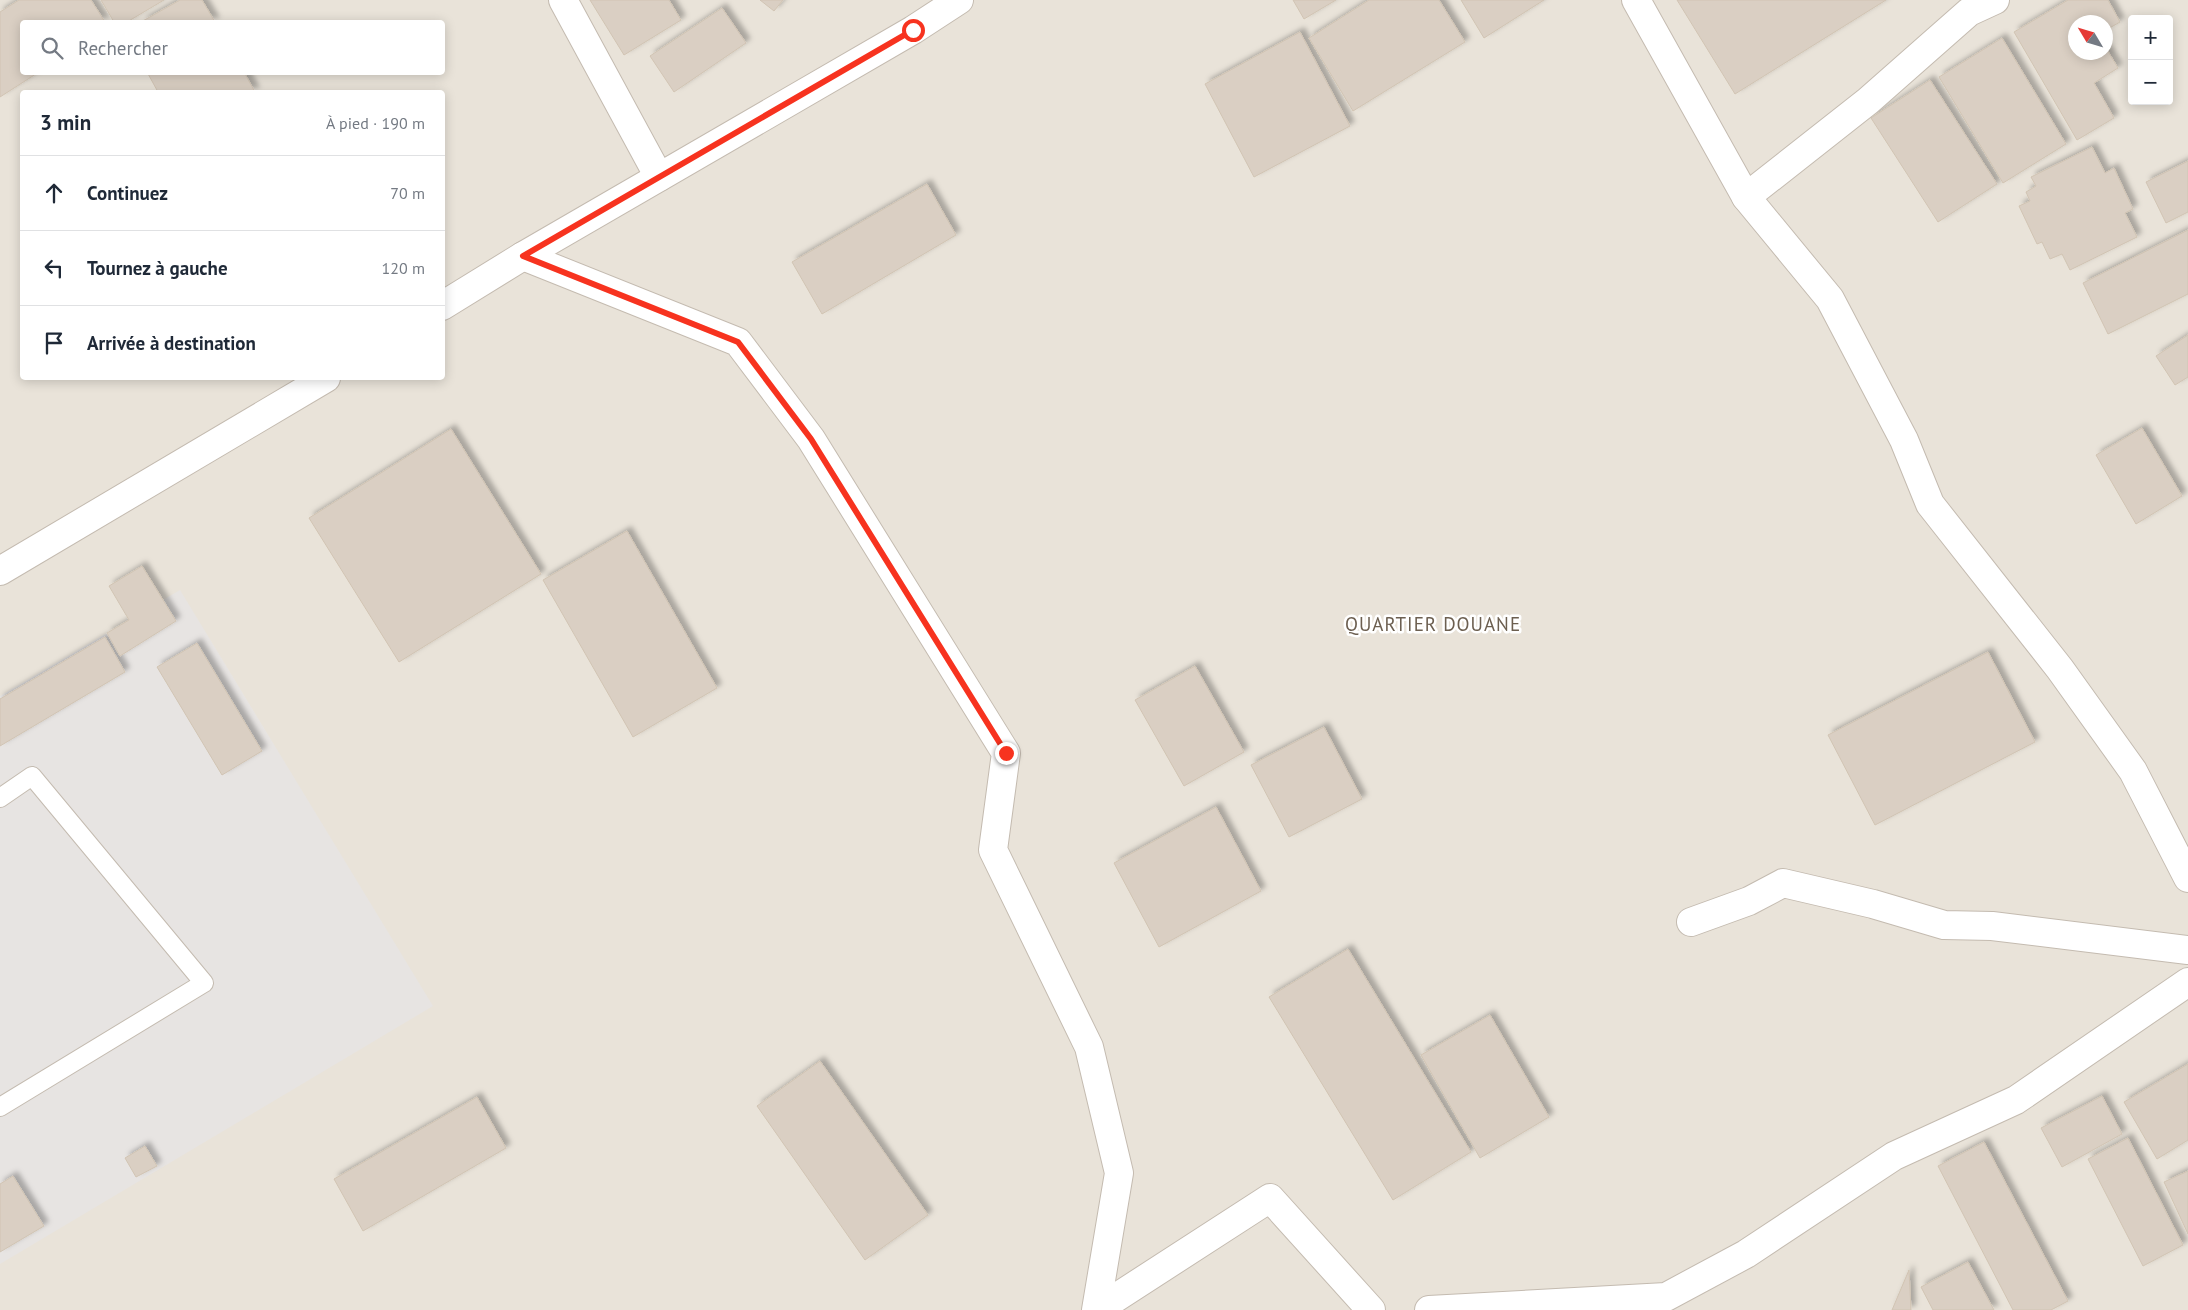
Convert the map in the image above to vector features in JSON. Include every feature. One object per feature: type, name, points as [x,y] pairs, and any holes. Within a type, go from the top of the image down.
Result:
[{"type":"street","points":[[563,0],[659,177]]},
{"type":"street","points":[[445,304],[523,256],[913,30],[959,0]]},
{"type":"street","points":[[1636,0],[1746,197],[1830,299],[1904,440],[1930,504],[2060,669],[2133,771],[2188,878]]},
{"type":"street","points":[[1746,197],[1868,101],[1969,12],[1995,0]]},
{"type":"street","points":[[523,256],[738,342],[811,439],[1006,753],[993,850],[1089,1047],[1119,1172],[1096,1310]]},
{"type":"street","points":[[0,572],[323,380]]},
{"type":"street","points":[[1691,922],[1749,902],[1784,883],[1873,904],[1944,925],[1992,926],[2188,950]]},
{"type":"street","points":[[1429,1310],[1666,1297],[1746,1254],[1894,1156],[2016,1100],[2188,982]]},
{"type":"street","points":[[1096,1310],[1270,1198],[1372,1310]]},
{"type":"lane","points":[[0,798],[32,776],[204,983],[0,1107]]},
{"type":"shaded area","points":[[0,0],[2188,0],[2188,1310],[0,1310]]},
{"type":"shaded area","points":[[180,590],[433,1006],[0,1264],[0,696]]},
{"type":"building","points":[[19,0],[91,0],[104,20],[20,20],[20,75],[34,75],[0,97],[0,12]]},
{"type":"building","points":[[101,0],[164,0],[130,20],[113,20]]},
{"type":"building","points":[[180,0],[202,0],[214,20],[145,20]]},
{"type":"building","points":[[590,0],[669,0],[681,20],[624,55]]},
{"type":"building","points":[[760,0],[783,0],[774,11]]},
{"type":"building","points":[[1293,0],[1336,0],[1304,19]]},
{"type":"building","points":[[1369,0],[1439,0],[1465,42],[1353,111],[1309,38]]},
{"type":"building","points":[[1461,0],[1544,0],[1484,38]]},
{"type":"building","points":[[1677,0],[1886,0],[1735,94]]},
{"type":"building","points":[[2068,0],[2108,0],[2120,22],[2113,26],[2113,15],[2068,15],[2068,60],[2113,60],[2118,68],[2094,83],[2114,118],[2077,140],[2014,32]]},
{"type":"building","points":[[722,8],[746,43],[674,92],[650,56]]},
{"type":"building","points":[[1300,32],[1350,126],[1254,177],[1205,84]]},
{"type":"building","points":[[2002,38],[2066,144],[2003,183],[1939,77]]},
{"type":"building","points":[[149,75],[246,75],[254,90],[157,90]]},
{"type":"building","points":[[1930,80],[1997,184],[1938,222],[1871,118]]},
{"type":"building","points":[[2092,147],[2105,173],[2114,168],[2133,209],[2125,213],[2137,237],[2070,270],[2062,254],[2050,259],[2042,242],[2037,244],[2019,206],[2030,201],[2026,192],[2036,186],[2031,177]]},
{"type":"building","points":[[2188,161],[2188,212],[2166,223],[2146,182]]},
{"type":"building","points":[[927,184],[956,235],[822,314],[792,262]]},
{"type":"building","points":[[2188,230],[2188,294],[2108,334],[2083,283]]},
{"type":"building","points":[[2188,335],[2188,377],[2175,385],[2156,356]]},
{"type":"building","points":[[2142,428],[2182,496],[2136,524],[2096,455]]},
{"type":"building","points":[[451,429],[541,574],[399,662],[309,518]]},
{"type":"building","points":[[627,531],[717,688],[633,737],[543,580]]},
{"type":"building","points":[[142,566],[176,621],[120,656],[107,633],[129,620],[109,586]]},
{"type":"building","points":[[105,637],[125,672],[0,746],[0,699]]},
{"type":"building","points":[[197,643],[262,751],[222,775],[157,667]]},
{"type":"building","points":[[1988,652],[2035,742],[1875,825],[1828,735]]},
{"type":"building","points":[[1195,666],[1244,752],[1184,786],[1135,700]]},
{"type":"building","points":[[1324,727],[1362,799],[1289,837],[1251,765]]},
{"type":"building","points":[[1216,807],[1261,891],[1159,947],[1114,863]]},
{"type":"building","points":[[1348,949],[1471,1152],[1393,1200],[1269,997]]},
{"type":"building","points":[[1490,1015],[1549,1117],[1480,1158],[1421,1055]]},
{"type":"building","points":[[820,1061],[928,1215],[865,1260],[757,1106]]},
{"type":"building","points":[[2188,1064],[2188,1140],[2157,1159],[2124,1102]]},
{"type":"building","points":[[2102,1096],[2122,1134],[2062,1167],[2041,1128]]},
{"type":"building","points":[[477,1097],[506,1148],[363,1231],[334,1179]]},
{"type":"building","points":[[2128,1138],[2183,1245],[2143,1266],[2088,1159]]},
{"type":"building","points":[[1984,1142],[2068,1301],[2051,1310],[2013,1310],[1938,1166]]},
{"type":"building","points":[[145,1146],[157,1166],[136,1177],[125,1158]]},
{"type":"building","points":[[2188,1171],[2188,1234],[2164,1182]]},
{"type":"building","points":[[13,1176],[44,1226],[0,1252],[0,1184]]},
{"type":"building","points":[[1968,1262],[1994,1310],[1933,1310],[1921,1287]]},
{"type":"building","points":[[1909,1270],[1911,1310],[1892,1310]]},
{"type":"district","name":"QUARTIER DOUANE","points":[[1433,624]]},
{"type":"route","points":[[913,30],[523,256],[738,342],[811,439],[1006,753]]}]
